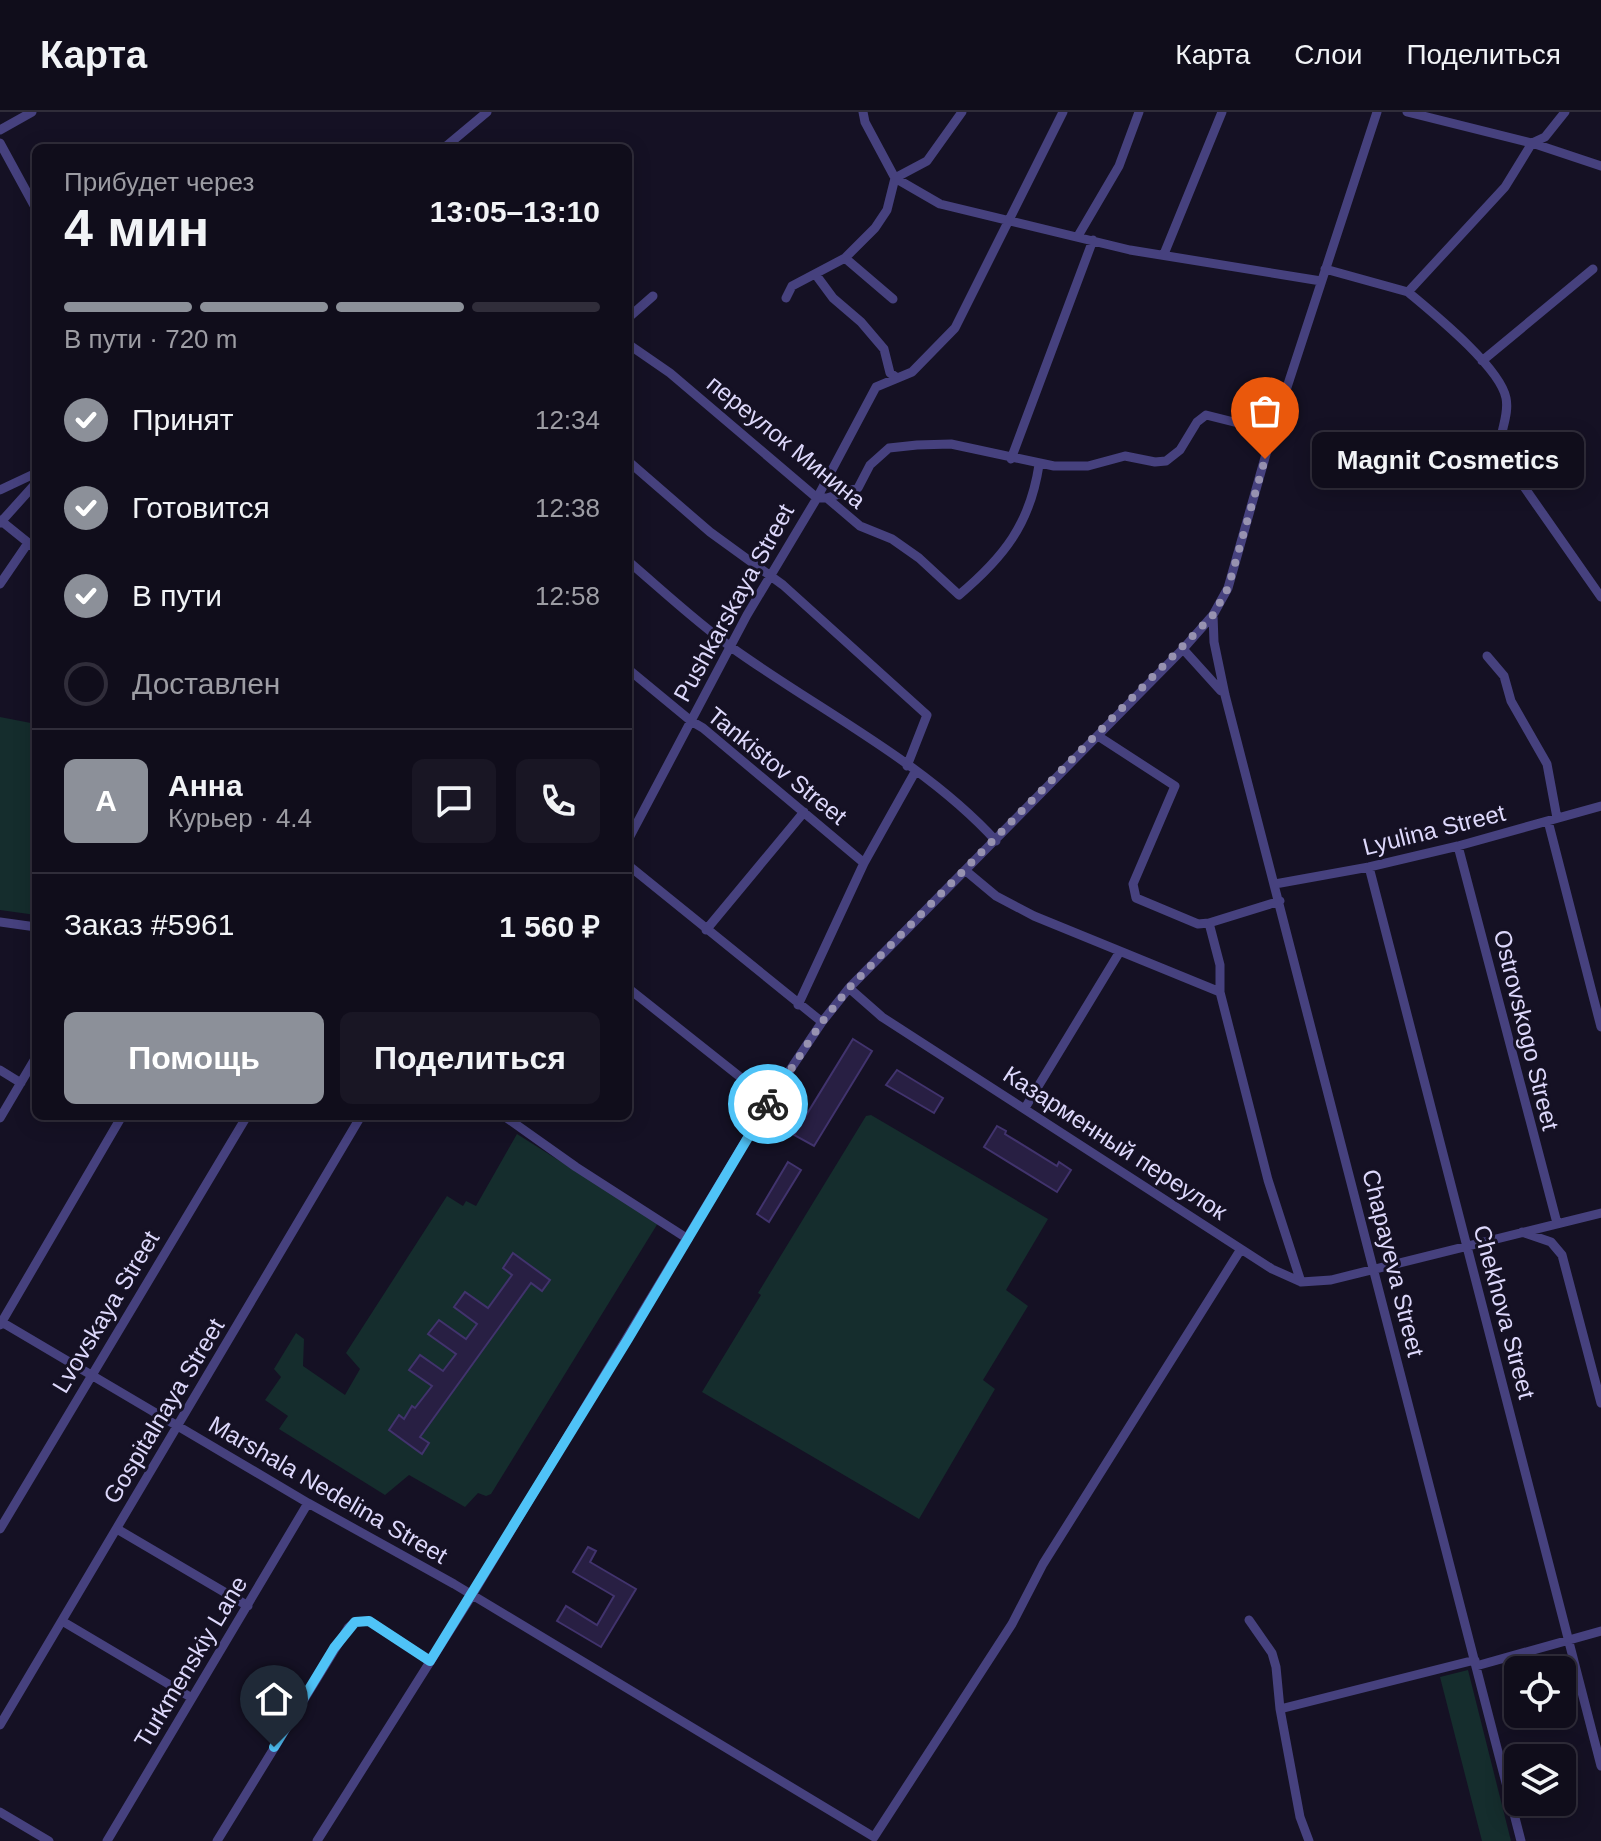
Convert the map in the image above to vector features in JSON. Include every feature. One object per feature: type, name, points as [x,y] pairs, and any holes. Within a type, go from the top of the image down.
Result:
[{"type":"street","points":[[0,130],[32,112]]},
{"type":"street","points":[[449,144],[487,112]]},
{"type":"street","points":[[863,112],[865,122],[895,178],[940,204],[1093,240],[1321,281]]},
{"type":"street","points":[[786,298],[792,286],[808,275],[816,275],[845,258],[887,210],[895,178],[927,161],[962,112]]},
{"type":"street","points":[[816,275],[833,298],[861,322],[884,349],[890,373],[896,377],[912,372],[955,328],[1063,112]]},
{"type":"street","points":[[1078,236],[1119,166],[1139,112]]},
{"type":"street","points":[[1164,254],[1222,112]]},
{"type":"street","points":[[317,1841],[472,1595],[772,1097],[822,1022],[849,988],[996,841],[1213,615],[1228,588],[1321,281],[1377,112]]},
{"type":"street","points":[[1407,112],[1532,143],[1601,166]]},
{"type":"street","points":[[1408,292],[1505,187],[1532,143],[1545,137],[1565,112]]},
{"type":"street","points":[[0,143],[32,202]]},
{"type":"street","points":[[1011,459],[1093,240]]},
{"type":"street","points":[[845,258],[893,299]]},
{"type":"street","points":[[1325,269],[1408,292],[1482,361],[1502,385],[1507,400],[1499,444],[1506,464],[1601,597]]},
{"type":"street","points":[[1482,361],[1593,269]]},
{"type":"street","points":[[632,314],[653,296]]},
{"type":"street","name":"переулок Минина","points":[[632,347],[670,373],[822,498],[860,526],[892,539],[919,558],[959,595],[993,563],[1018,532],[1036,485],[1039,465]]},
{"type":"street","name":"Pushkarskaya Street","points":[[632,832],[769,577],[822,498],[876,387],[896,377]]},
{"type":"street","points":[[822,498],[858,488],[870,465],[889,448],[951,444],[1039,465],[1088,466],[1125,456],[1166,461],[1180,450],[1197,422],[1206,415],[1258,428]]},
{"type":"street","points":[[632,464],[710,532],[815,612],[927,715],[911,769],[798,1005]]},
{"type":"street","points":[[0,490],[32,476]]},
{"type":"street","points":[[0,584],[32,546],[1,522],[32,487]]},
{"type":"street","points":[[632,564],[730,647],[911,769],[976,820],[996,841]]},
{"type":"street","name":"Chapayeva Street","points":[[1213,615],[1214,642],[1225,695],[1521,1841]]},
{"type":"street","points":[[1183,649],[1225,695]]},
{"type":"street","points":[[1487,656],[1504,676],[1511,701],[1547,764],[1552,820],[1601,1027]]},
{"type":"street","name":"Tankistov Street","points":[[632,672],[864,863]]},
{"type":"street","points":[[1098,736],[1175,786],[1133,884],[1136,898],[1198,924],[1280,901]]},
{"type":"street","name":"Lyulina Street","points":[[1275,884],[1369,867],[1458,846],[1601,806]]},
{"type":"street","points":[[706,930],[804,812]]},
{"type":"street","name":"Ostrovskogo Street","points":[[1458,846],[1557,1223]]},
{"type":"street","name":"Chekhova Street","points":[[1369,867],[1601,1766]]},
{"type":"street","points":[[632,868],[822,1022]]},
{"type":"street","points":[[966,871],[996,896],[1021,909],[1119,953],[1220,992]]},
{"type":"street","points":[[0,922],[32,926]]},
{"type":"street","points":[[1209,923],[1220,965],[1220,992],[1268,1180],[1301,1282],[1375,1270],[1601,1213]]},
{"type":"street","points":[[1025,1108],[1119,953]]},
{"type":"street","name":"Казарменный переулок","points":[[849,988],[882,1017],[1272,1269],[1301,1282]]},
{"type":"street","points":[[632,991],[749,1084],[772,1097]]},
{"type":"street","points":[[0,1118],[32,1064]]},
{"type":"street","points":[[0,1070],[21,1083]]},
{"type":"street","points":[[1,1322],[120,1120]]},
{"type":"street","name":"Lvovskaya Street","points":[[0,1529],[245,1120]]},
{"type":"street","name":"Gospitalnaya Street","points":[[0,1725],[359,1120]]},
{"type":"street","points":[[510,1120],[688,1239]]},
{"type":"street","points":[[1522,1232],[1551,1242],[1562,1255],[1601,1403]]},
{"type":"street","name":"Marshala Nedelina Street","points":[[1,1322],[308,1503],[472,1595],[874,1837],[1012,1624],[1043,1564],[1241,1249]]},
{"type":"street","name":"Turkmenskiy Lane","points":[[107,1841],[308,1503]]},
{"type":"street","points":[[117,1529],[248,1606]]},
{"type":"street","points":[[1249,1620],[1272,1653],[1276,1667],[1280,1709],[1300,1817],[1309,1841]]},
{"type":"street","points":[[62,1621],[192,1698]]},
{"type":"street","points":[[217,1841],[348,1628],[355,1622],[369,1621],[430,1661]]},
{"type":"street","points":[[1280,1709],[1601,1631]]},
{"type":"street","points":[[0,1812],[49,1841]]},
{"type":"green space","points":[[0,717],[32,723],[32,914],[0,910]]},
{"type":"green space","points":[[871,1115],[1048,1219],[1006,1290],[1028,1306],[983,1380],[995,1389],[919,1519],[702,1392],[761,1295],[758,1293],[866,1116]]},
{"type":"green space","points":[[517,1134],[658,1223],[491,1494],[478,1493],[465,1507],[409,1475],[385,1495],[279,1429],[288,1416],[265,1400],[281,1377],[274,1369],[296,1333],[304,1339],[303,1366],[345,1395],[360,1369],[346,1353],[447,1196],[463,1206],[466,1201],[476,1206]]},
{"type":"green space","points":[[1468,1670],[1511,1841],[1482,1841],[1440,1677]]},
{"type":"building","points":[[853,1039],[872,1051],[814,1146],[794,1135]]},
{"type":"building","points":[[897,1070],[943,1098],[934,1113],[886,1085]]},
{"type":"building","points":[[997,1126],[1057,1166],[1059,1162],[1071,1170],[1057,1192],[984,1147]]},
{"type":"building","points":[[788,1162],[801,1170],[769,1222],[757,1214]]},
{"type":"building","points":[[513,1253],[550,1280],[542,1291],[531,1283],[420,1437],[429,1443],[422,1454],[389,1430],[399,1415],[404,1419],[432,1386],[409,1370],[420,1355],[443,1371],[456,1354],[428,1334],[439,1320],[466,1339],[477,1324],[454,1307],[465,1292],[488,1308],[512,1275],[503,1268]]},
{"type":"building","points":[[588,1547],[596,1551],[590,1562],[636,1589],[601,1647],[557,1621],[566,1606],[597,1625],[614,1596],[573,1572]]},
{"type":"way so far","points":[[768,1104],[822,1022],[849,988],[996,841],[1213,615],[1228,588],[1265,459]]},
{"type":"place","name":"Magnit Cosmetics","points":[[1265,459]]},
{"type":"route","points":[[274,1747],[334,1648],[355,1622],[369,1621],[430,1661],[768,1104]]}]
